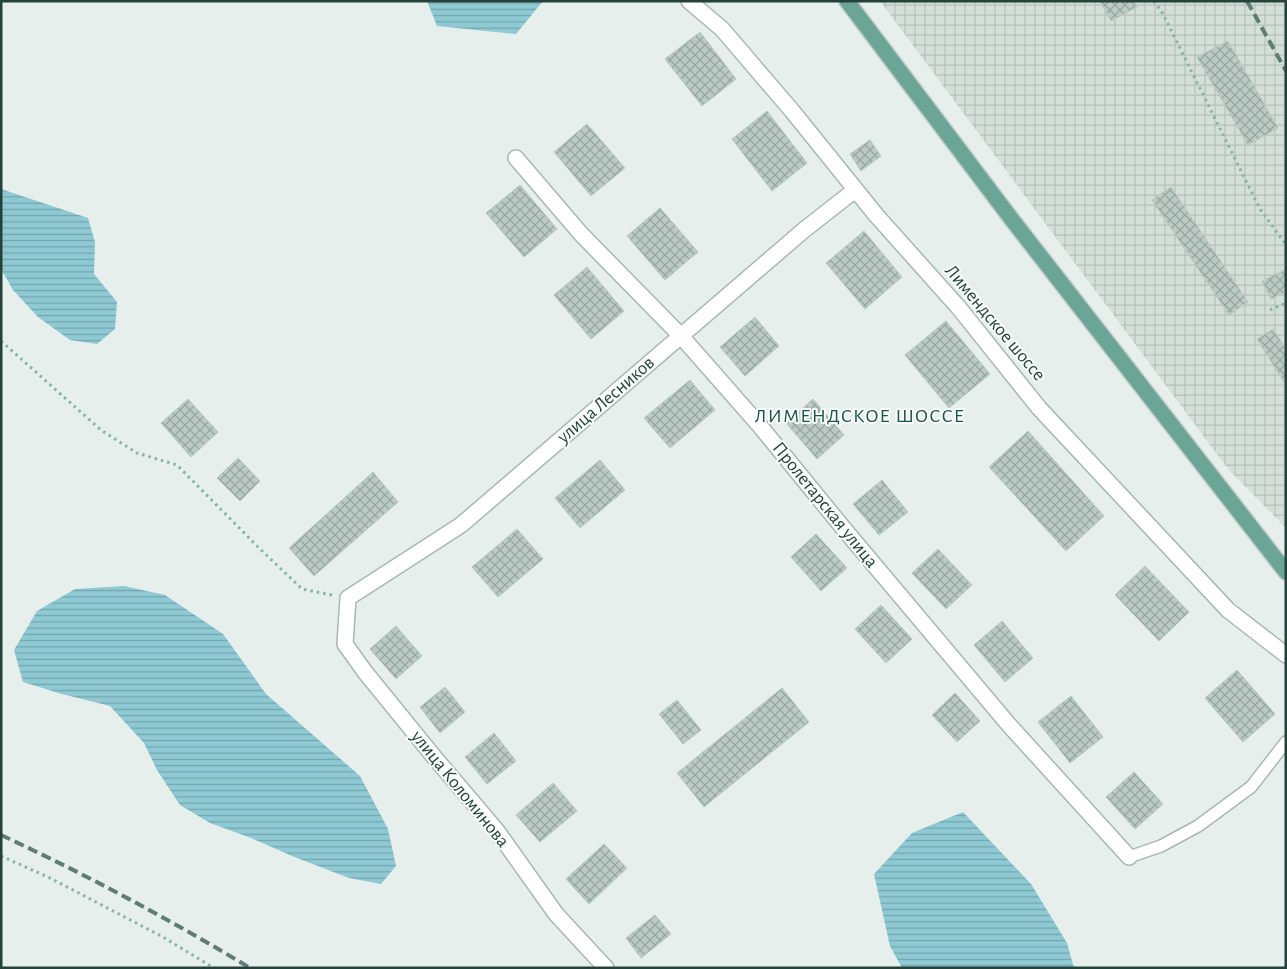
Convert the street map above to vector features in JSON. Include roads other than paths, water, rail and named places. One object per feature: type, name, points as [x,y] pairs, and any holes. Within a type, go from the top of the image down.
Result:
[{"type":"main road","points":[[847,1],[1013,221],[1286,572]]},
{"type":"street","name":"Лимендское шоссе","points":[[689,1],[722,29],[793,112],[876,215],[959,308],[1039,408],[1228,610],[1286,655]]},
{"type":"street","name":"Пролетарская улица","points":[[516,158],[581,234],[681,336],[760,426],[1008,725],[1129,857]]},
{"type":"street","name":"улица Лесников","points":[[348,598],[461,525],[804,230],[855,190]]},
{"type":"street","name":"улица Коломинова","points":[[348,598],[345,644],[370,679],[434,758],[497,831],[556,914],[606,968]]},
{"type":"lane","points":[[1129,857],[1161,846],[1198,826],[1252,787],[1286,742]]},
{"type":"water","points":[[427,1],[543,1],[516,34],[437,26]]},
{"type":"water","points":[[1,189],[88,218],[95,242],[94,274],[117,302],[115,329],[97,344],[70,340],[38,317],[13,290],[1,269]]},
{"type":"water","points":[[124,586],[165,595],[223,634],[266,694],[360,776],[388,829],[396,866],[381,884],[349,878],[210,823],[180,805],[157,770],[144,743],[110,706],[23,682],[14,650],[37,611],[75,589]]},
{"type":"water","points":[[963,812],[1031,884],[1067,943],[1074,968],[902,968],[890,946],[874,874],[912,833]]},
{"type":"railway","points":[[1247,1],[1286,71]]},
{"type":"railway","points":[[1,835],[127,898],[250,968]]},
{"type":"district","name":"ЛИМЕНДСКОЕ ШОССЕ","points":[[860,416]]}]
